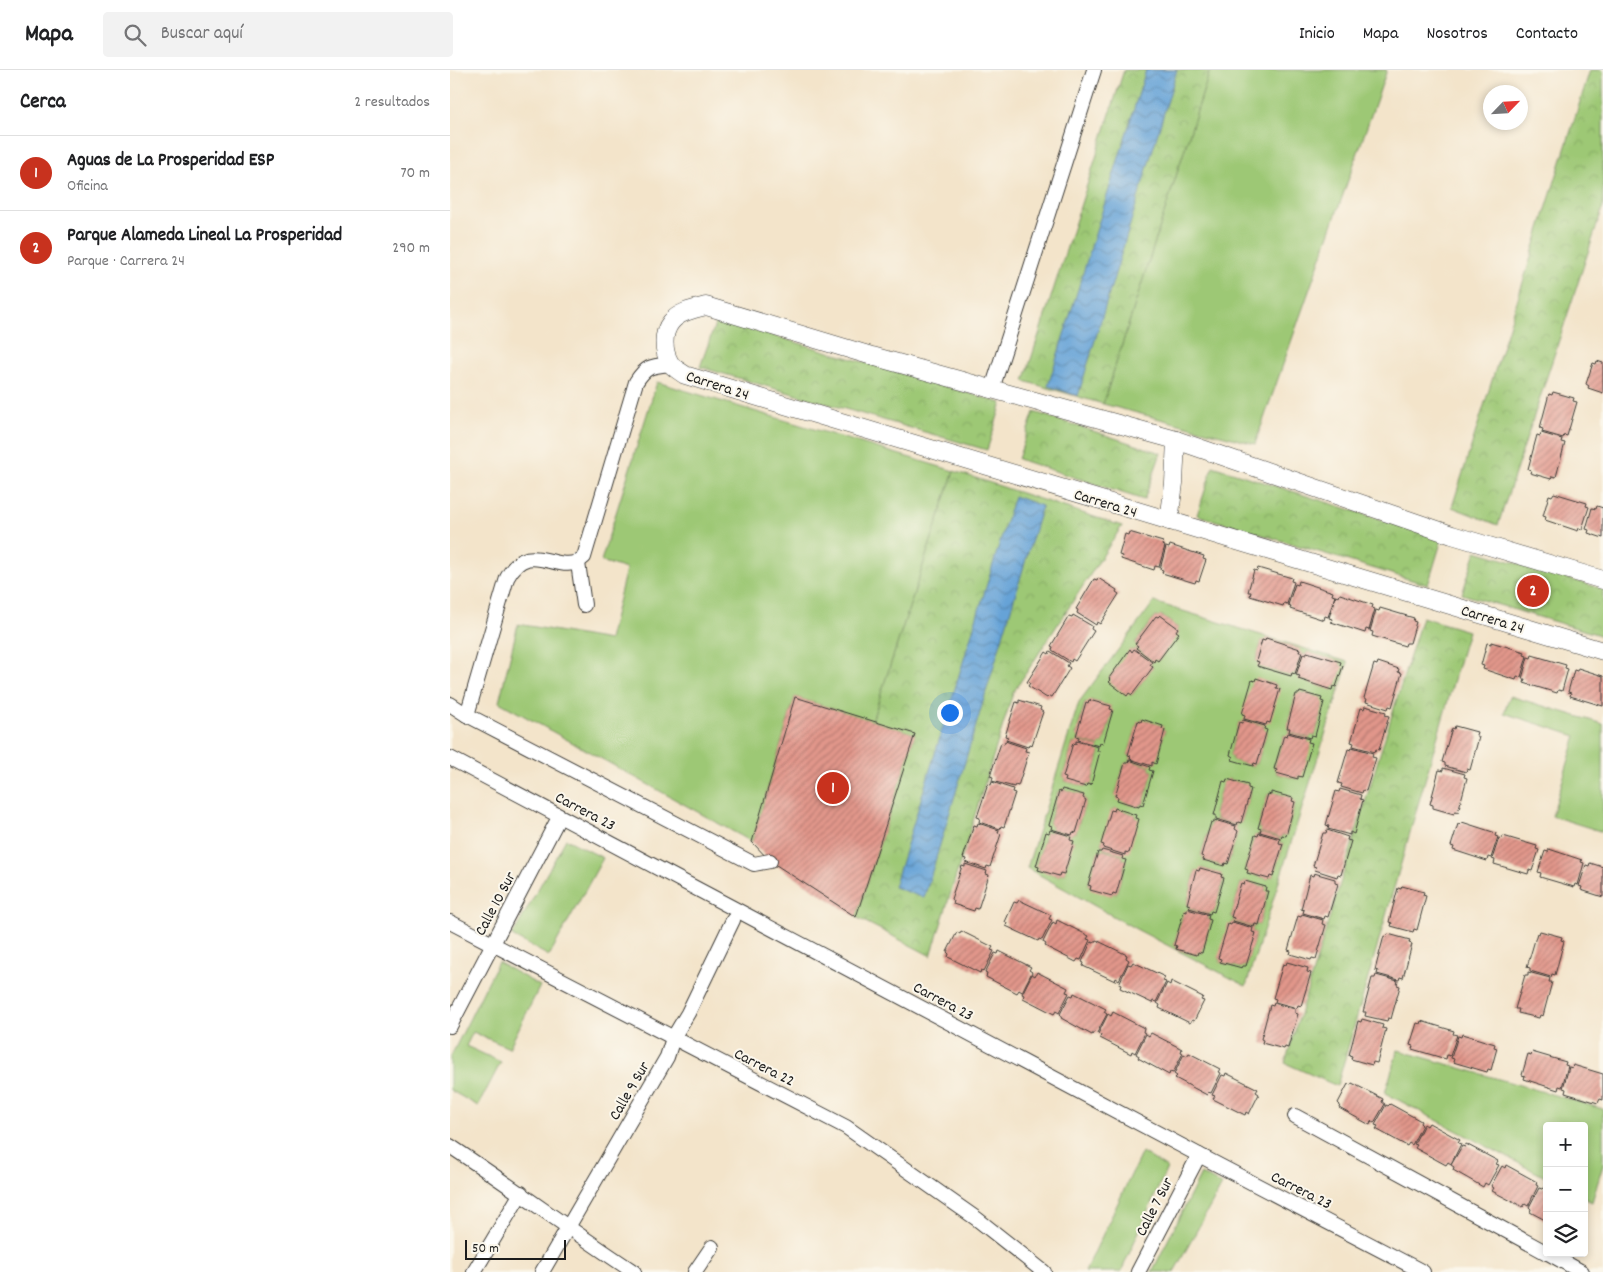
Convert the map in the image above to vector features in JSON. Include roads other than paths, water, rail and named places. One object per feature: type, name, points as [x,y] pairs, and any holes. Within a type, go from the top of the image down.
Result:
[{"type":"street","points":[[992,390],[1094,70]]},
{"type":"street","name":"Carrera 24","points":[[1603,580],[1452,535],[1176,440],[872,356],[706,306],[686,311],[671,322],[666,332],[664,344],[670,364],[685,375],[1603,651]]},
{"type":"street","points":[[467,715],[507,578],[512,569],[519,562],[534,558],[572,565],[578,563],[584,557],[588,549],[636,382],[644,370],[652,366],[670,364]]},
{"type":"street","points":[[1170,521],[1176,440]]},
{"type":"street","points":[[578,563],[584,605]]},
{"type":"street","points":[[450,704],[467,715],[754,864],[770,861]]},
{"type":"street","name":"Carrera 23","points":[[450,758],[1198,1155],[1423,1272]]},
{"type":"street","name":"Calle 10 Sur","points":[[450,1026],[556,823]]},
{"type":"street","name":"Calle 9 Sur","points":[[542,1272],[668,1057],[673,1038],[688,1013],[733,920]]},
{"type":"street","name":"Carrera 22","points":[[450,922],[846,1127],[977,1220],[1044,1272]]},
{"type":"street","points":[[1295,1116],[1543,1251]]},
{"type":"street","points":[[450,1146],[521,1193],[568,1229],[634,1272]]},
{"type":"street","name":"Calle 7 Sur","points":[[1138,1272],[1198,1155]]},
{"type":"street","points":[[474,1272],[521,1193]]},
{"type":"street","points":[[695,1272],[712,1247]]},
{"type":"street","points":[[1554,1257],[1582,1272]]},
{"type":"water","points":[[1146,70],[1177,70],[1078,396],[1048,386]]},
{"type":"water","points":[[1014,496],[1042,506],[924,898],[894,887]]},
{"type":"place","name":"Parque Alameda Lineal La Prosperidad","points":[[1533,591]]},
{"type":"place","name":"Aguas de La Prosperidad ESP","points":[[833,788]]}]
